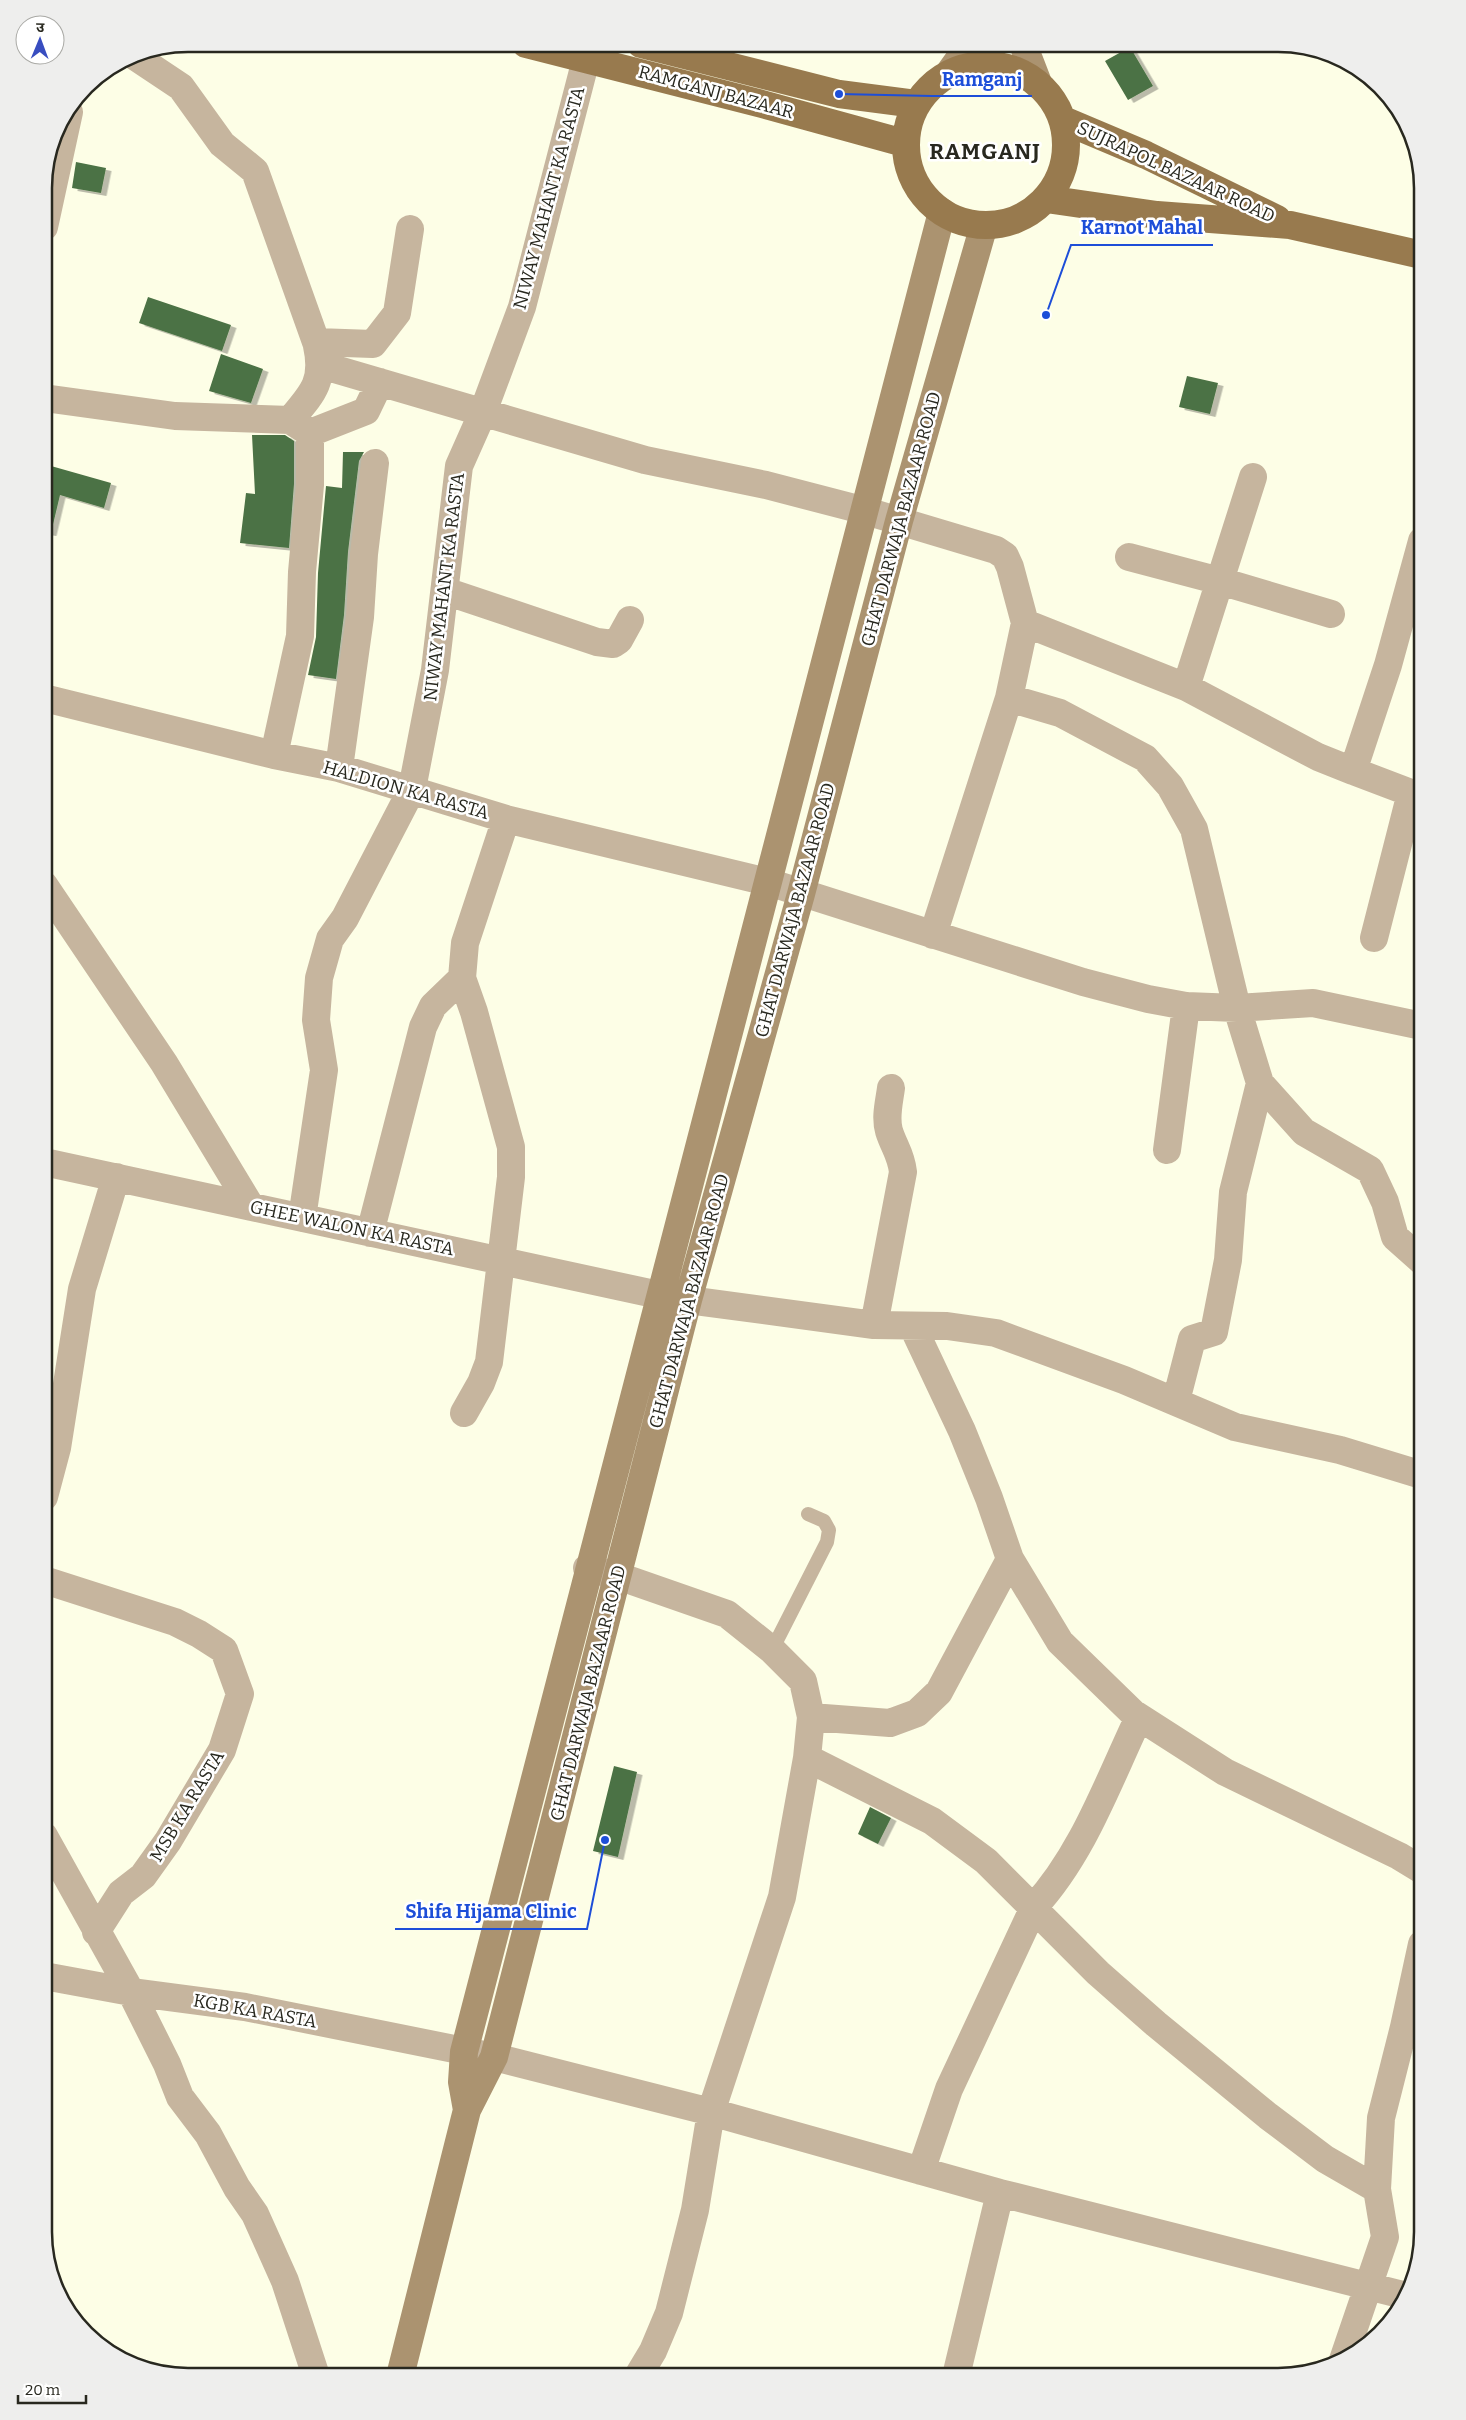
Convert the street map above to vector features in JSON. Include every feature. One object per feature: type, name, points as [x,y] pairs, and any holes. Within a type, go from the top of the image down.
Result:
[{"type":"main road","name":"RAMGANJ BAZAAR","points":[[592,52],[762,104],[904,143]]},
{"type":"main road","name":"RAMGANJ BAZAAR","points":[[674,52],[839,94],[916,104]]},
{"type":"main road","points":[[982,64],[1012,68],[1038,83],[1053,100],[1063,120],[1066,143],[1064,165],[1055,186],[1046,199],[1028,214],[1007,222],[984,225],[942,212],[926,199],[914,182],[907,164],[904,143],[916,104],[931,86],[950,72],[982,64]]},
{"type":"main road","name":"SUJRAPOL BAZAAR ROAD","points":[[1063,120],[1146,155],[1290,225]]},
{"type":"main road","name":"SUJRAPOL BAZAAR ROAD","points":[[1046,199],[1157,215],[1290,225],[1414,254]]},
{"type":"street","name":"NIWAY MAHANT KA RASTA","points":[[302,1218],[324,1070],[316,1020],[319,978],[330,939],[345,918],[412,789],[435,670],[459,466],[483,412],[522,307],[588,52]]},
{"type":"street","points":[[950,72],[964,53]]},
{"type":"street","points":[[1026,53],[1038,83]]},
{"type":"street","points":[[142,61],[180,87],[222,144],[255,171],[318,354],[314,391],[300,427],[310,485],[302,572],[300,636],[274,755]]},
{"type":"street","points":[[53,186],[64,135]]},
{"type":"street","points":[[467,2110],[462,2082],[464,2052],[587,1568],[866,511],[942,212]]},
{"type":"street","name":"GHAT DARWAJA BAZAAR ROAD","points":[[402,2367],[467,2110],[494,2057],[688,1300],[801,894],[899,521],[984,225]]},
{"type":"street","points":[[318,354],[373,344],[397,313],[410,229]]},
{"type":"street","points":[[318,354],[380,382],[645,460],[766,485],[866,511],[996,550],[1005,556],[1025,623],[1009,698],[933,935]]},
{"type":"street","points":[[53,399],[175,416],[300,427],[353,418],[366,411],[380,382]]},
{"type":"street","points":[[339,768],[360,617],[375,463]]},
{"type":"street","points":[[1186,687],[1253,477]]},
{"type":"street","points":[[1129,558],[1220,581],[1331,614]]},
{"type":"street","points":[[1353,771],[1388,665],[1414,570]]},
{"type":"street","points":[[445,591],[597,642],[613,644],[619,640],[630,620]]},
{"type":"street","points":[[1025,623],[1186,687],[1318,757],[1414,793]]},
{"type":"street","points":[[1009,698],[1060,714],[1138,754],[1145,758],[1170,786],[1194,829],[1237,1008],[1260,1082],[1304,1132],[1370,1170],[1384,1202],[1395,1237],[1414,1254]]},
{"type":"street","name":"HALDION KA RASTA","points":[[53,700],[274,755],[339,768],[506,819],[768,882],[1083,982],[1148,999],[1186,1006],[1237,1008],[1313,1003],[1414,1024]]},
{"type":"street","points":[[1374,938],[1414,804]]},
{"type":"street","points":[[464,1413],[481,1383],[489,1362],[512,1177],[511,1147],[474,1012],[462,978],[465,943],[506,819]]},
{"type":"street","points":[[53,898],[164,1063],[251,1207]]},
{"type":"street","points":[[370,1233],[423,1026],[433,1006],[462,978]]},
{"type":"street","points":[[1167,1150],[1186,1006]]},
{"type":"street","points":[[1176,1402],[1192,1339],[1214,1332],[1228,1260],[1233,1192],[1260,1082]]},
{"type":"street","points":[[874,1325],[903,1172],[902,1157],[890,1133],[887,1118],[891,1088]]},
{"type":"street","name":"GHEE WALON KA RASTA","points":[[53,1164],[659,1295]]},
{"type":"street","points":[[52,1465],[57,1448],[82,1289],[116,1177]]},
{"type":"street","points":[[659,1295],[874,1325],[947,1326],[996,1332],[1087,1365],[1235,1427],[1340,1450],[1414,1473]]},
{"type":"street","points":[[913,1327],[965,1439],[989,1498],[1010,1559],[1060,1642],[1139,1717],[1224,1772],[1399,1856],[1414,1865]]},
{"type":"street","points":[[811,1717],[890,1723],[917,1713],[939,1692],[1010,1559]]},
{"type":"street","points":[[587,1568],[618,1576],[727,1614],[772,1650],[803,1681],[811,1717],[807,1758],[782,1897],[710,2112],[695,2210],[669,2313],[653,2351],[643,2367]]},
{"type":"street","name":"MSB KA RASTA","points":[[52,1583],[175,1622],[199,1634],[224,1650],[240,1694],[222,1750],[168,1841],[143,1876],[121,1893],[96,1932]]},
{"type":"street","points":[[921,2171],[949,2089],[1034,1908],[1078,1849],[1139,1717]]},
{"type":"street","points":[[807,1758],[932,1821],[986,1861],[1098,1973],[1210,2069],[1325,2159],[1377,2190]]},
{"type":"street","points":[[52,1851],[131,1992],[167,2064],[180,2097],[208,2134],[237,2188],[255,2214],[284,2281],[313,2367]]},
{"type":"street","name":"KGB KA RASTA","points":[[52,1977],[131,1992],[246,2006],[494,2057],[710,2112],[1000,2193],[1398,2294]]},
{"type":"street","points":[[1347,2348],[1385,2237],[1377,2190],[1381,2118],[1414,1981]]},
{"type":"street","points":[[958,2368],[1000,2193]]},
{"type":"lane","points":[[772,1650],[827,1542],[829,1530],[824,1521],[808,1514]]},
{"type":"building","points":[[1120,53],[1133,53],[1153,86],[1128,100],[1105,61]]},
{"type":"building","points":[[76,162],[106,168],[101,193],[72,188]]},
{"type":"building","points":[[148,297],[231,325],[222,351],[139,323]]},
{"type":"building","points":[[221,354],[263,369],[251,403],[209,391]]},
{"type":"building","points":[[1187,376],[1218,383],[1210,414],[1179,407]]},
{"type":"building","points":[[252,435],[285,435],[294,441],[294,484],[289,548],[240,543],[246,493],[255,494]]},
{"type":"building","points":[[343,452],[364,452],[359,461],[336,679],[308,675],[316,637],[318,573],[326,486],[342,488]]},
{"type":"building","points":[[53,467],[111,483],[104,508],[60,495],[53,525]]},
{"type":"building","points":[[614,1766],[637,1772],[618,1857],[593,1851]]},
{"type":"building","points":[[870,1807],[891,1818],[878,1844],[858,1834]]},
{"type":"place","name":"Ramganj","points":[[839,94]]},
{"type":"place","name":"Karnot Mahal","points":[[1046,315]]},
{"type":"place","name":"Shifa Hijama Clinic","points":[[605,1840]]},
{"type":"district","name":"RAMGANJ","points":[[985,151]]}]
